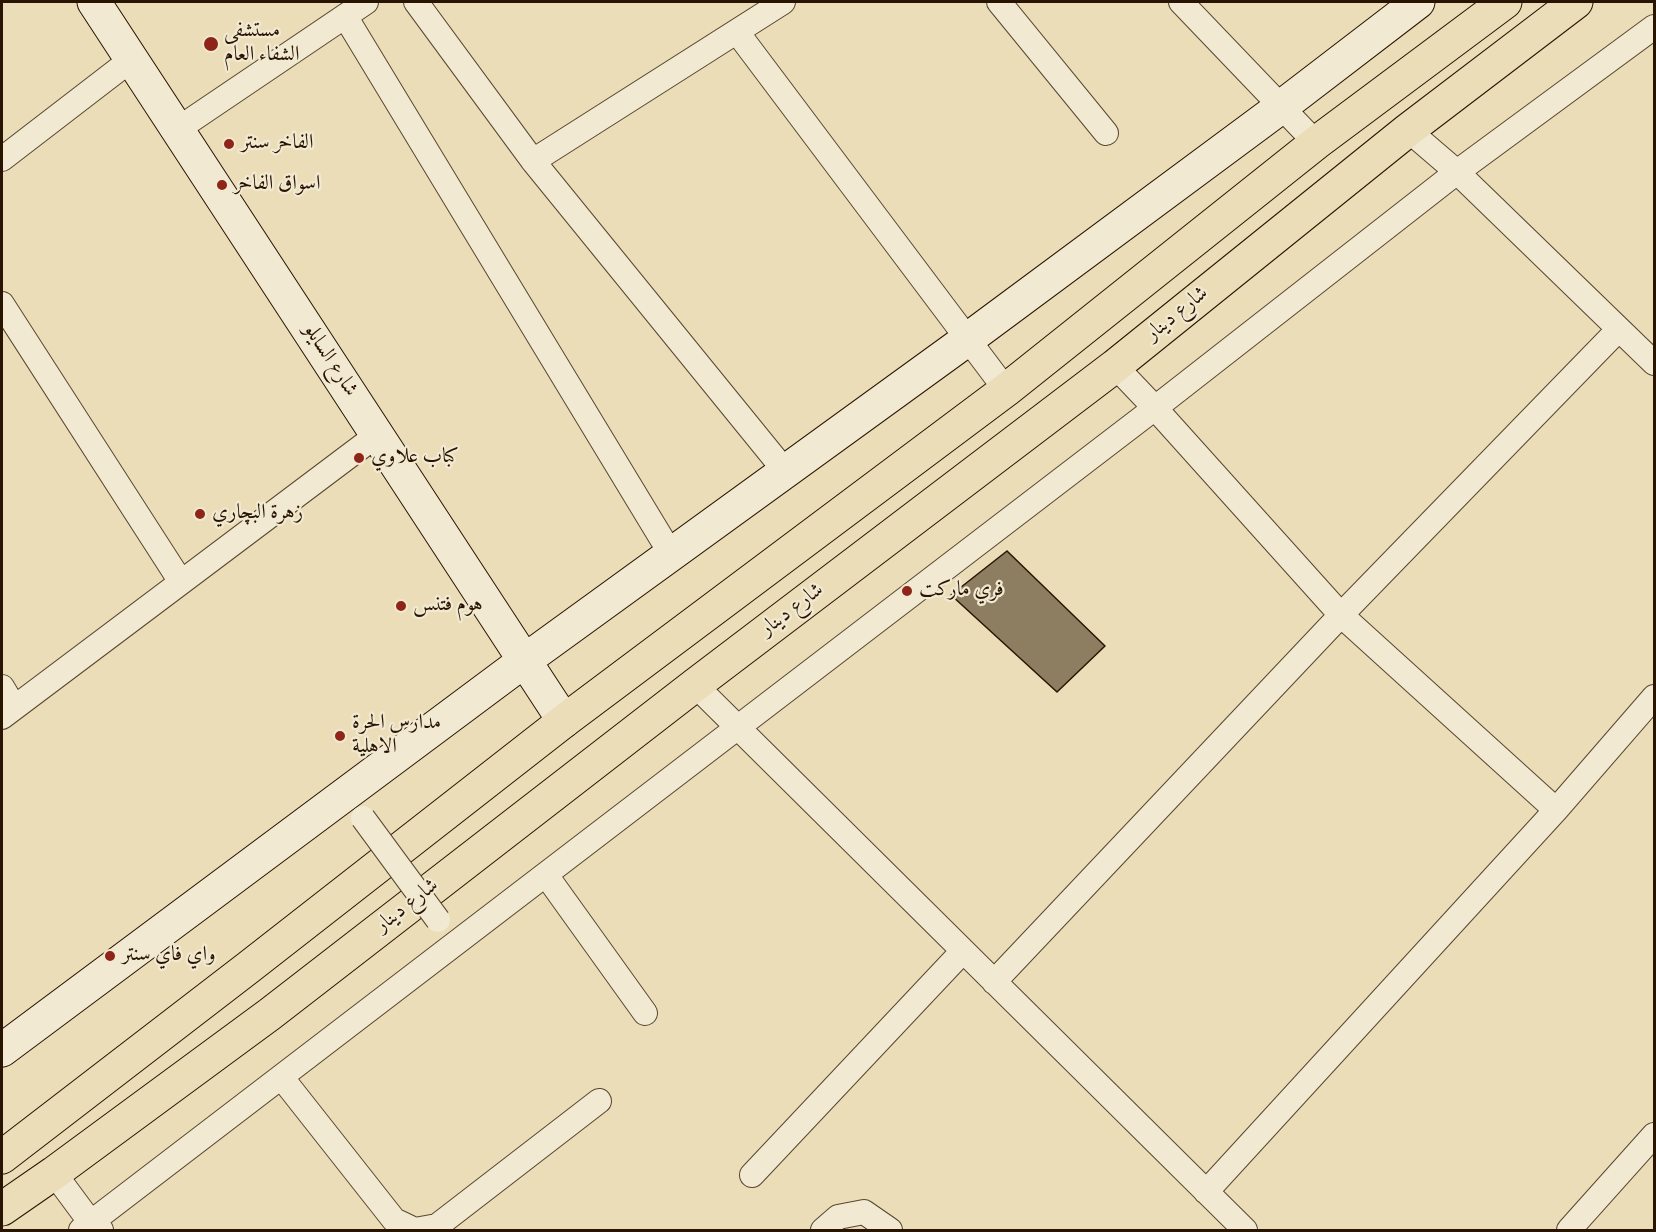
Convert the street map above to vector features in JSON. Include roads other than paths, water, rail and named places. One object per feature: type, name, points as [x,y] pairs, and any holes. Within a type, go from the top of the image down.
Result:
[{"type":"main road","points":[[2,1157],[564,721],[1006,390],[1316,142],[1505,2]]},
{"type":"main road","name":"شارع دينار","points":[[2,1209],[270,1014],[695,685],[1115,366],[1408,130],[1576,2]]},
{"type":"street","name":"شارع السايلو","points":[[94,2],[564,721]]},
{"type":"street","points":[[177,129],[366,2]]},
{"type":"street","points":[[416,2],[533,161],[785,471]]},
{"type":"street","points":[[533,161],[783,2]]},
{"type":"street","points":[[999,2],[1106,133]]},
{"type":"street","points":[[1181,2],[1316,142]]},
{"type":"street","points":[[2,1050],[524,661],[968,339],[1281,107],[1418,2]]},
{"type":"street","points":[[345,16],[671,554]]},
{"type":"street","points":[[54,1173],[91,1228],[282,1078],[1155,408],[1457,172],[1654,27]]},
{"type":"street","points":[[737,32],[1006,390]]},
{"type":"street","points":[[2,159],[132,59]]},
{"type":"street","points":[[1408,130],[1457,172],[1654,363]]},
{"type":"street","points":[[2,304],[181,582]]},
{"type":"street","points":[[994,982],[1341,615],[1618,329]]},
{"type":"street","points":[[1115,366],[1341,615],[1556,810]]},
{"type":"street","points":[[6,704],[181,582],[377,435]]},
{"type":"street","points":[[695,685],[1245,1230]]},
{"type":"street","points":[[1206,1192],[1556,810],[1654,697]]},
{"type":"street","points":[[363,818],[438,920]]},
{"type":"street","points":[[546,875],[645,1013]]},
{"type":"street","points":[[752,1175],[963,951]]},
{"type":"street","points":[[282,1078],[394,1220],[415,1230],[437,1226],[599,1101]]},
{"type":"street","points":[[1569,1230],[1654,1135]]},
{"type":"street","points":[[823,1230],[838,1217],[864,1212],[890,1230]]},
{"type":"place","name":"مستشفى الشفاء العام","points":[[211,44]]},
{"type":"place","name":"الفاخر سنتر","points":[[229,144]]},
{"type":"place","name":"اسواق الفاخر","points":[[222,185]]},
{"type":"place","name":"كباب علاوي","points":[[359,458]]},
{"type":"place","name":"زهرة البچاري","points":[[200,514]]},
{"type":"place","name":"فري ماركت","points":[[907,591]]},
{"type":"place","name":"هوم فتنس","points":[[401,606]]},
{"type":"place","name":"مدارس الحرة الاهلية","points":[[340,736]]},
{"type":"place","name":"واي فاي سنتر","points":[[110,956]]}]
